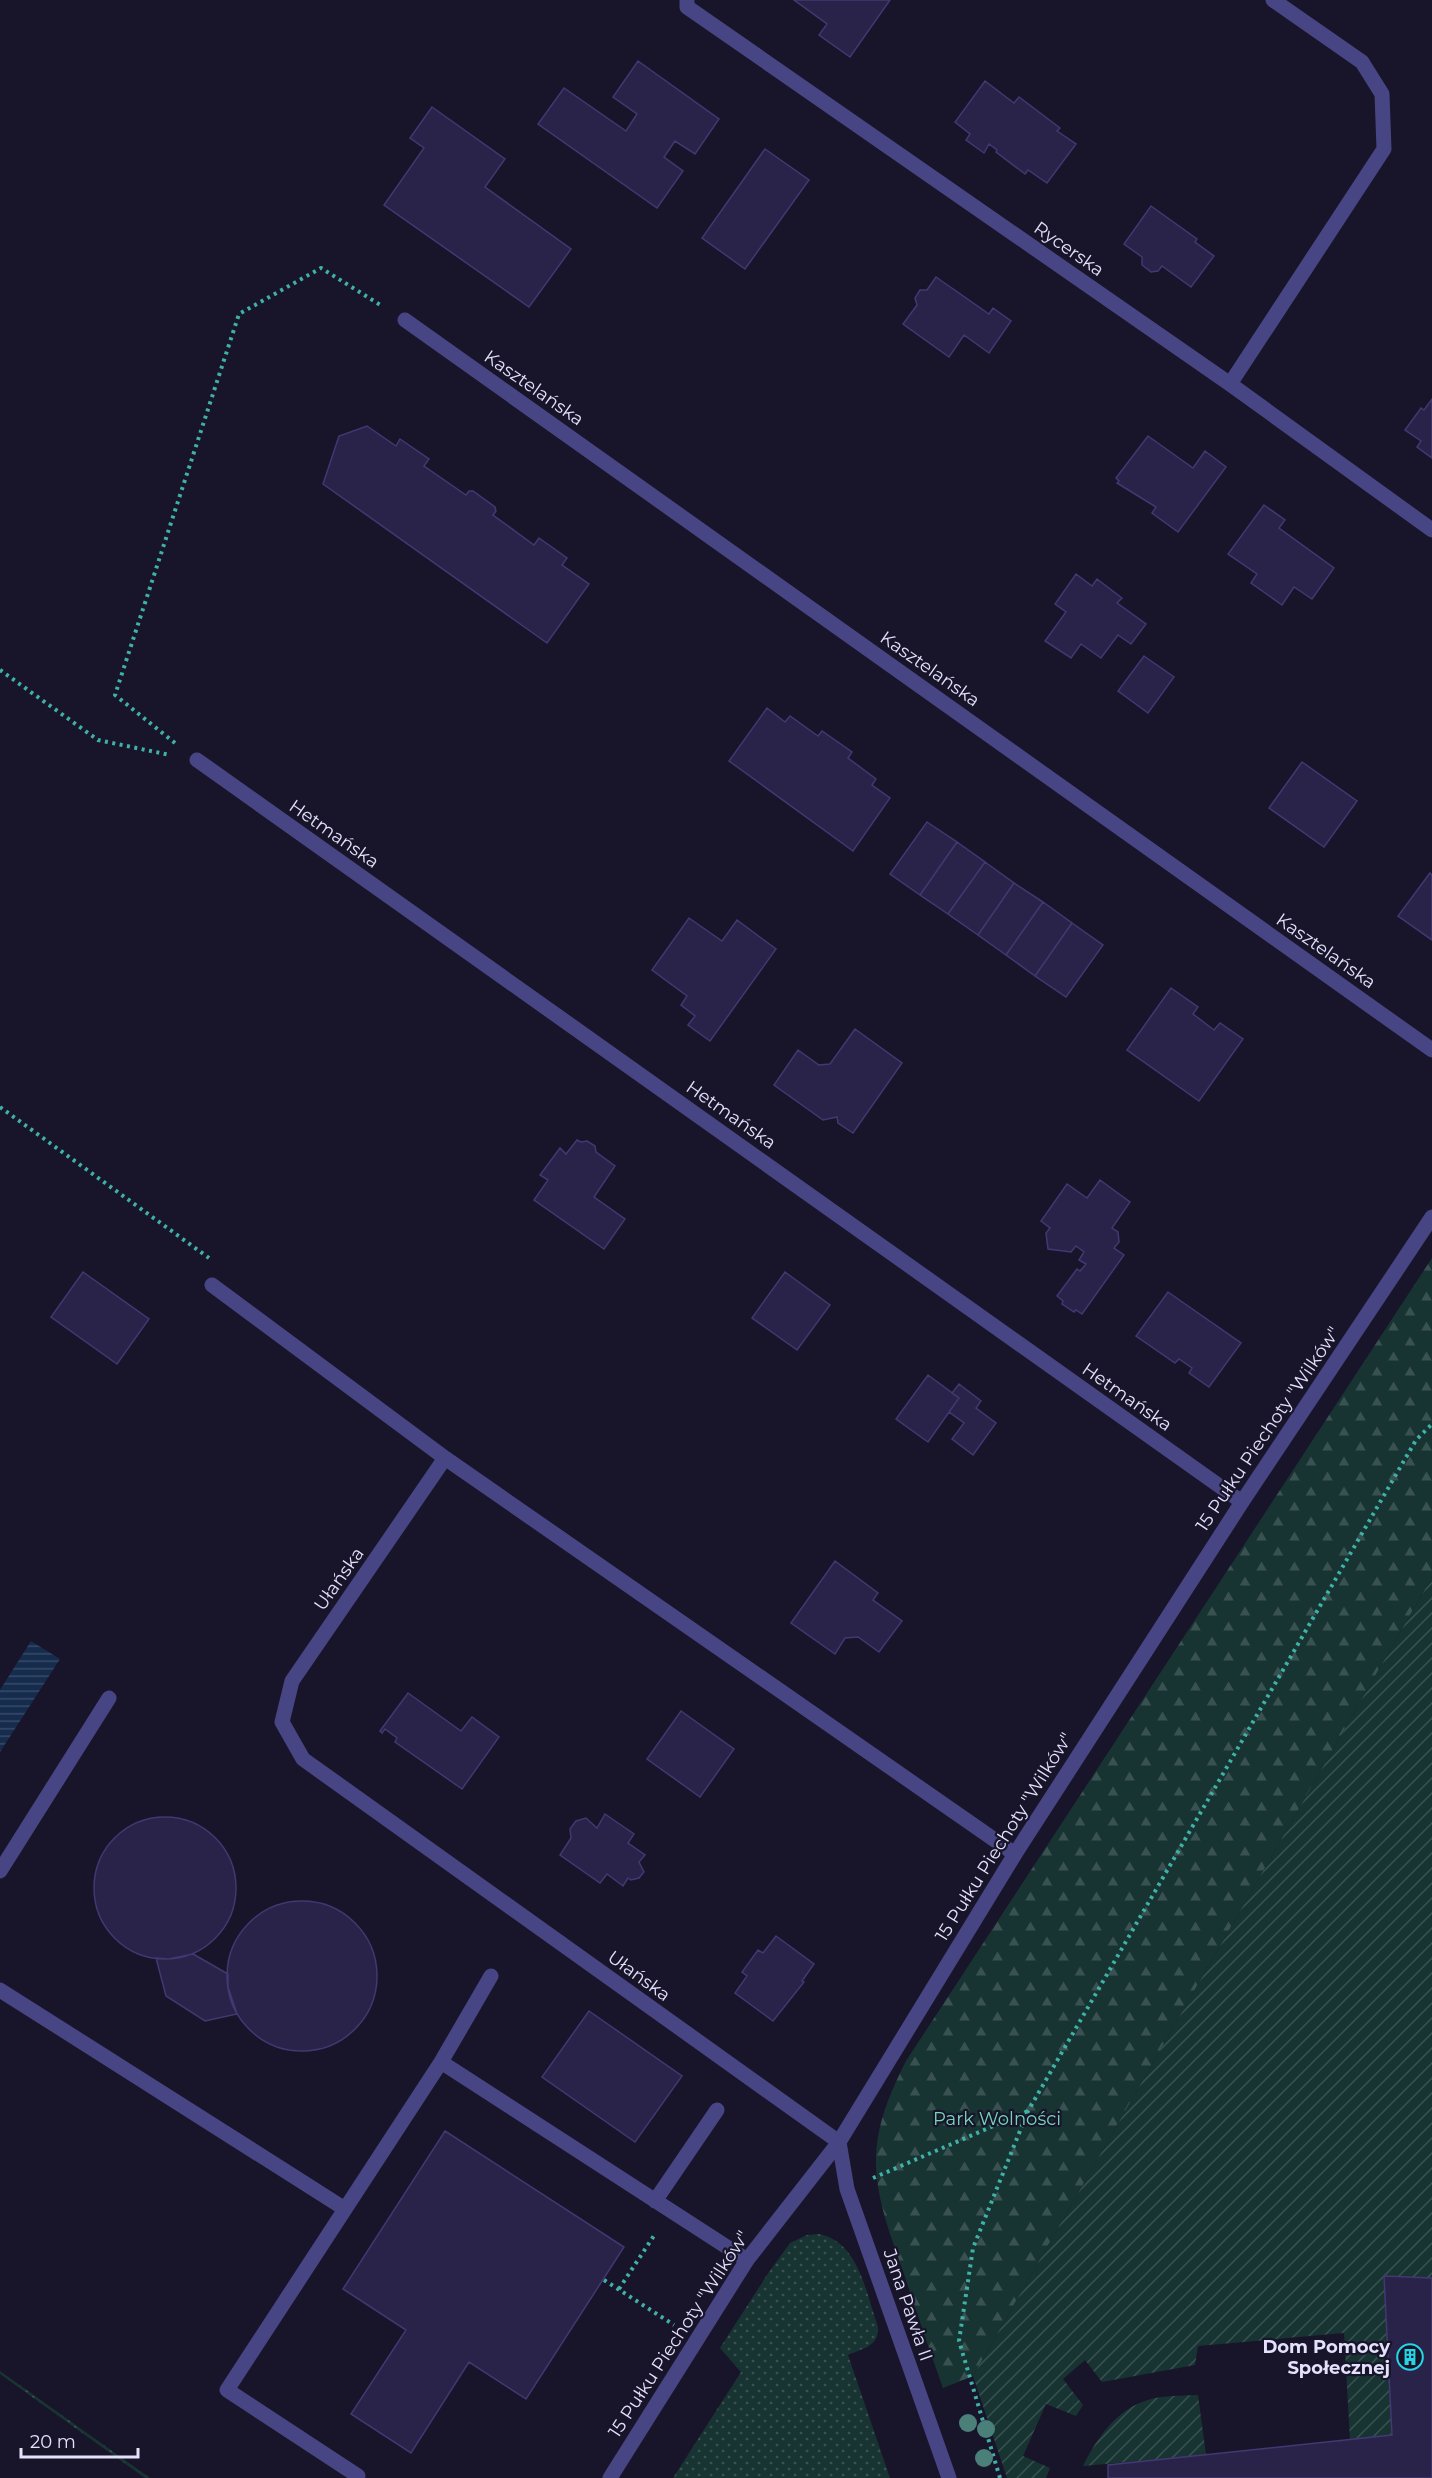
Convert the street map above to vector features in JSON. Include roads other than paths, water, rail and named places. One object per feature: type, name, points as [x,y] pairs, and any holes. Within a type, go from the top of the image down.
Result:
[{"type":"street","name":"Rycerska","points":[[687,0],[687,7],[1230,384],[1432,530]]},
{"type":"street","points":[[1230,384],[1384,149],[1382,94],[1362,62],[1274,0]]},
{"type":"street","name":"Kasztelańska","points":[[405,320],[1432,1050]]},
{"type":"street","name":"Hetmańska","points":[[197,760],[1242,1502]]},
{"type":"street","name":"15 Pułku Piechoty \"Wilków\"","points":[[610,2478],[747,2260],[838,2142],[1015,1854],[1242,1502],[1432,1217]]},
{"type":"street","points":[[212,1285],[446,1458],[1015,1854]]},
{"type":"street","name":"Ułańska","points":[[446,1458],[292,1681],[282,1722],[303,1760],[838,2142]]},
{"type":"street","points":[[0,1871],[109,1698]]},
{"type":"street","points":[[358,2476],[227,2390],[441,2062],[491,1976]]},
{"type":"street","points":[[0,1990],[345,2209]]},
{"type":"street","points":[[441,2062],[747,2260]]},
{"type":"street","points":[[655,2200],[717,2110]]},
{"type":"street","name":"Jana Pawła II","points":[[838,2142],[847,2189],[949,2478]]},
{"type":"water","points":[[31,1641],[60,1659],[0,1752],[0,1690]]},
{"type":"place","name":"Dom Pomocy Społecznej","points":[[1410,2357]]},
{"type":"park label","name":"Park Wolności","points":[[997,2119]]}]
